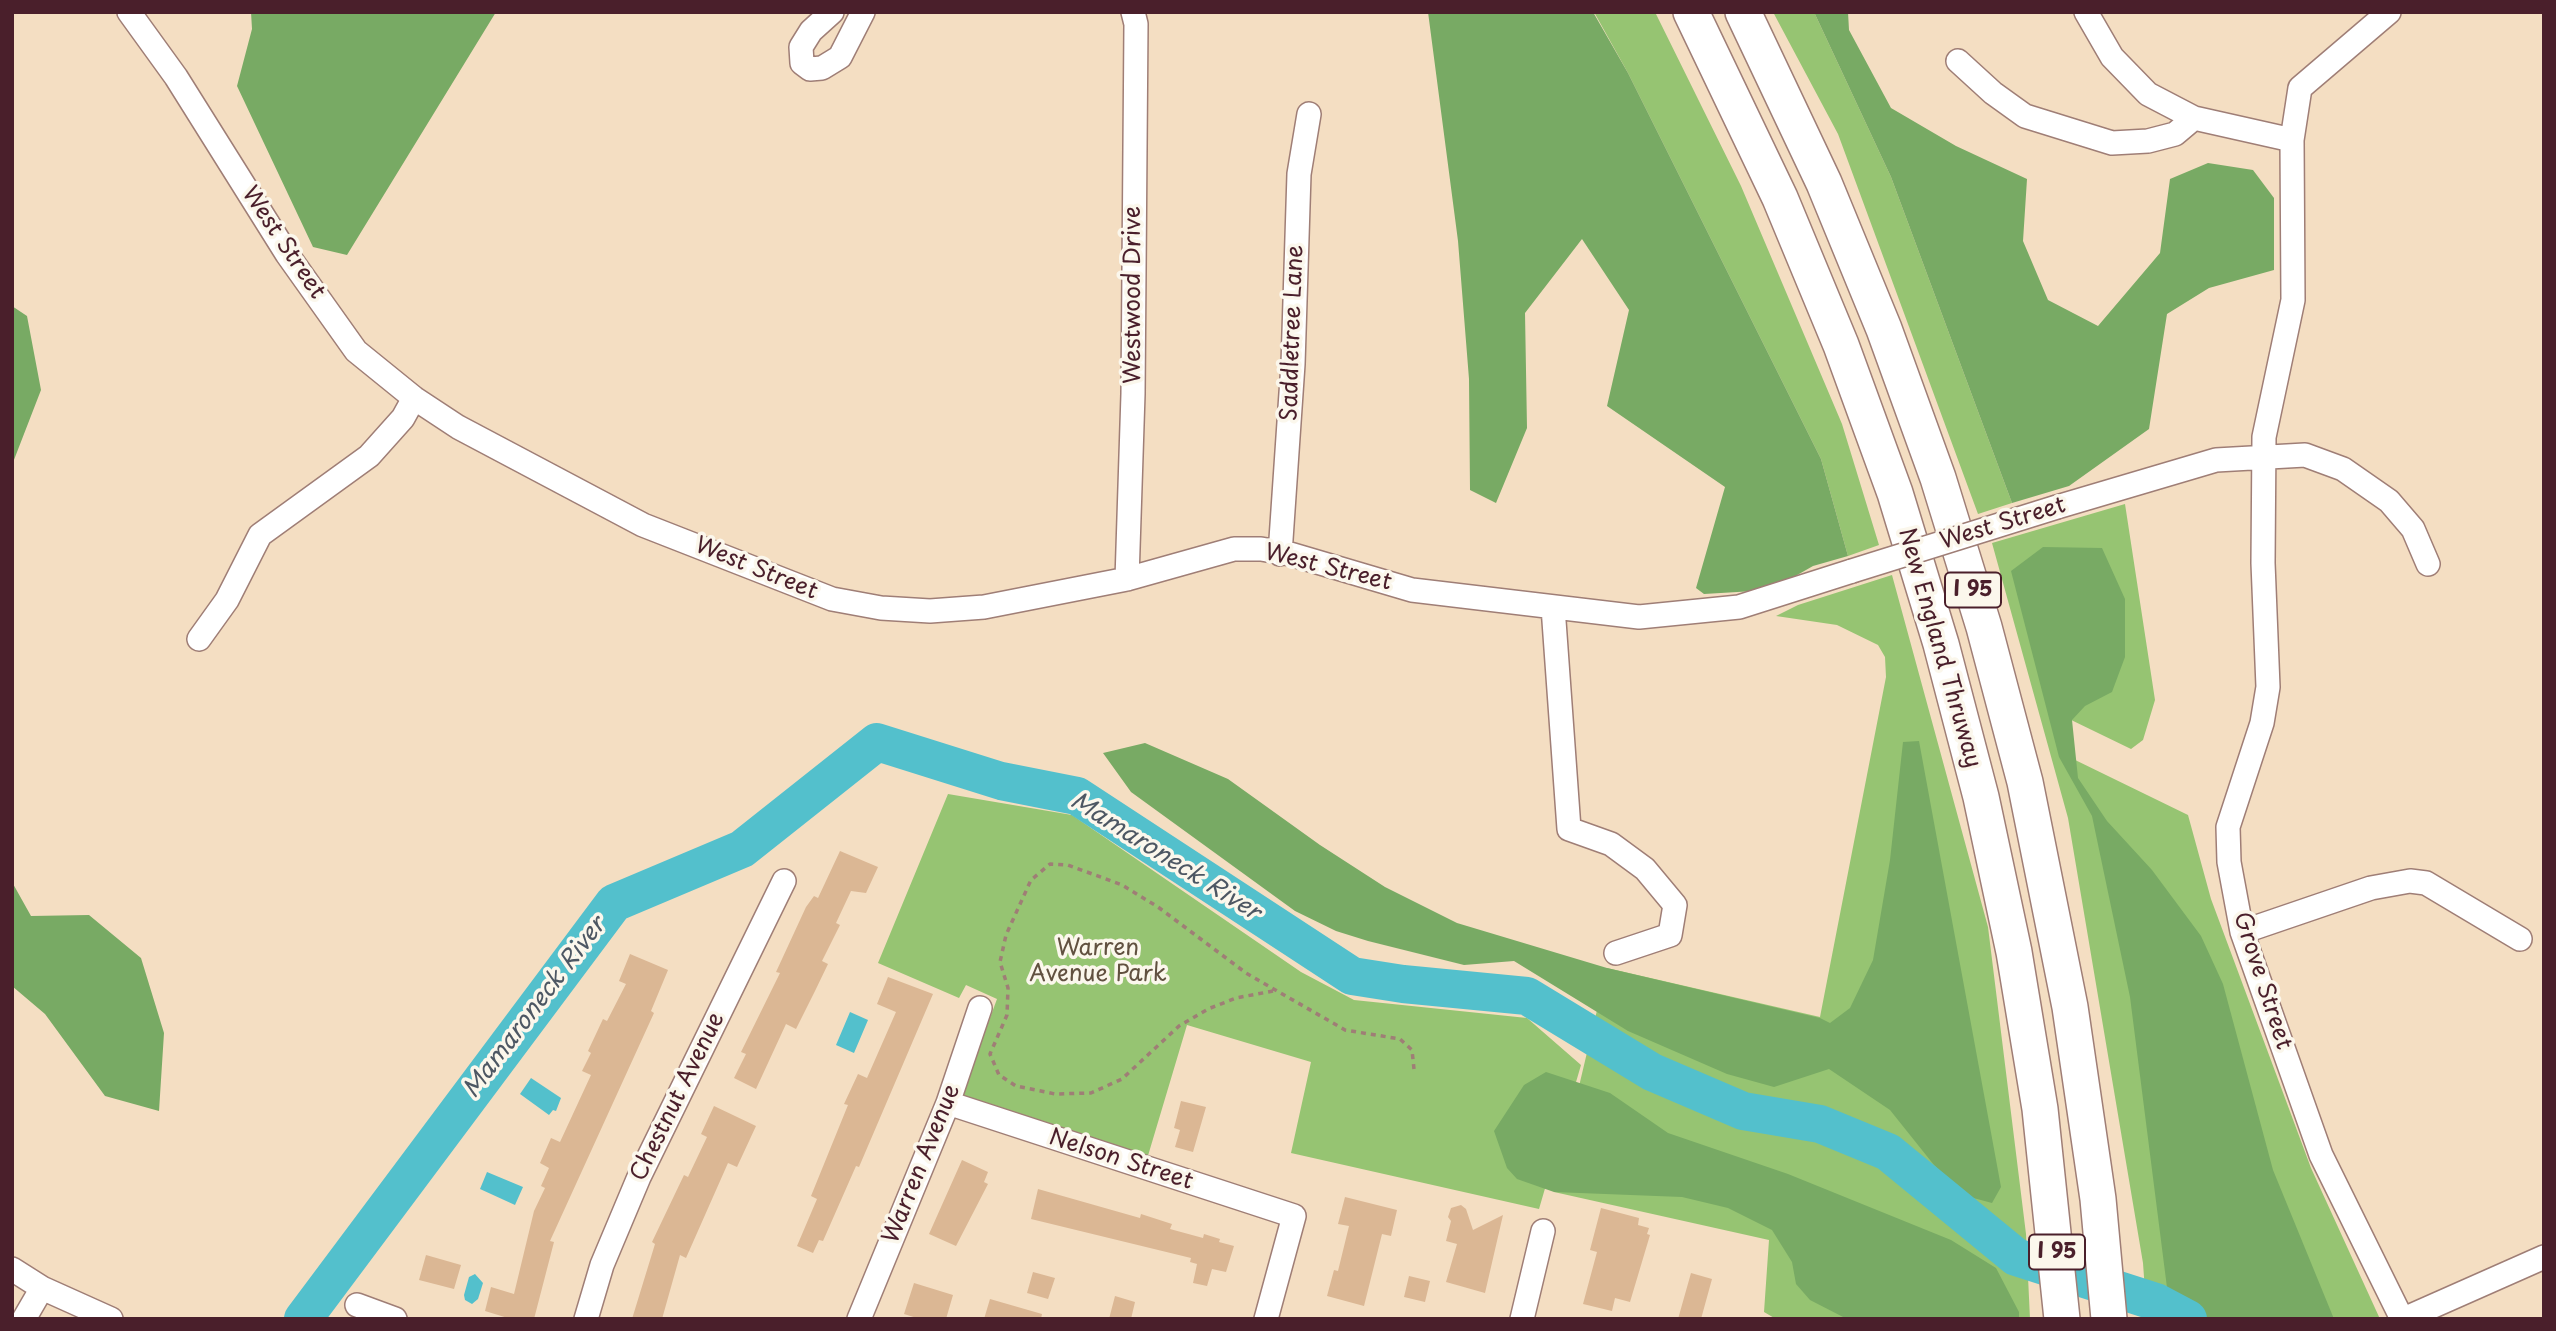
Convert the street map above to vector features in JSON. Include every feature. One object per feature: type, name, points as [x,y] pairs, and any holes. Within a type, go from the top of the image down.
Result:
[{"type":"highway","name":"New England Thruway","points":[[1691,12],[1747,127],[1811,271],[1868,419],[1919,570],[1968,747],[1998,875],[2027,1030],[2049,1186],[2062,1319]]},
{"type":"highway","name":"New England Thruway","points":[[1742,12],[1791,112],[1855,255],[1912,403],[1970,579],[2005,704],[2042,859],[2070,1007],[2098,1199],[2109,1319]]},
{"type":"street","name":"West Street","points":[[130,12],[176,76],[288,254],[356,351],[414,398],[458,426],[643,524],[832,599],[881,608],[930,611],[984,607],[1127,579],[1234,549],[1280,554],[1412,590],[1639,617],[1739,607],[2216,460],[2305,456],[2343,469],[2389,501],[2413,529],[2428,565]]},
{"type":"street","points":[[832,12],[811,31],[801,47],[802,63],[810,69],[822,68],[840,57],[863,12]]},
{"type":"street","name":"Westwood Drive","points":[[1127,579],[1133,380],[1136,24],[1133,12]]},
{"type":"street","points":[[2086,12],[2112,57],[2148,94],[2194,118],[2292,140]]},
{"type":"street","points":[[2264,457],[2264,437],[2293,300],[2292,140],[2300,88],[2389,12]]},
{"type":"street","points":[[1958,61],[1993,93],[2025,116],[2112,143],[2148,141],[2175,134],[2194,118]]},
{"type":"street","name":"Saddletree Lane","points":[[1280,554],[1293,364],[1299,174],[1309,114]]},
{"type":"street","points":[[199,639],[227,600],[260,535],[369,456],[403,418],[414,398]]},
{"type":"street","name":"Grove Street","points":[[2264,457],[2263,562],[2268,687],[2262,723],[2228,827],[2229,862],[2242,932],[2321,1155],[2403,1319]]},
{"type":"street","points":[[1553,607],[1569,829],[1611,844],[1645,869],[1675,905],[1670,935],[1616,953]]},
{"type":"street","name":"Chestnut Avenue","points":[[586,1319],[603,1265],[639,1177],[783,881]]},
{"type":"street","points":[[2242,932],[2371,888],[2410,881],[2426,883],[2520,939]]},
{"type":"street","name":"Warren Avenue","points":[[859,1319],[948,1103],[980,1008]]},
{"type":"street","name":"Nelson Street","points":[[948,1103],[1294,1216],[1266,1319]]},
{"type":"street","points":[[1522,1319],[1543,1231]]},
{"type":"street","points":[[2403,1319],[2544,1257]]},
{"type":"street","points":[[12,1269],[42,1288],[111,1319]]},
{"type":"street","points":[[24,1319],[42,1288]]},
{"type":"street","points":[[357,1305],[394,1319]]},
{"type":"path","points":[[1273,991],[1236,998],[1208,1009],[1179,1026],[1122,1079],[1091,1093],[1055,1094],[1016,1086],[999,1075],[990,1054],[1007,1015],[1008,988],[1000,962],[1006,935],[1031,880],[1050,864],[1077,867],[1122,885],[1273,991],[1345,1031],[1401,1039],[1412,1050],[1414,1069]]},
{"type":"green space","points":[[251,12],[496,12],[347,255],[313,247],[237,86],[252,29]]},
{"type":"green space","points":[[1428,12],[1593,12],[1628,73],[1821,459],[1848,556],[1813,566],[1771,590],[1704,594],[1696,588],[1725,487],[1607,406],[1629,310],[1582,239],[1525,313],[1527,428],[1496,503],[1470,490],[1469,379],[1458,241]]},
{"type":"green space","points":[[1594,12],[1655,12],[1741,186],[1842,424],[1879,545],[1848,556],[1821,459],[1628,73]]},
{"type":"green space","points":[[1773,12],[1814,12],[1891,177],[2012,503],[1978,514],[1838,134]]},
{"type":"green space","points":[[1814,12],[1848,12],[1849,30],[1891,108],[1956,146],[2027,179],[2023,241],[2048,300],[2098,326],[2160,253],[2170,179],[2208,163],[2253,170],[2274,198],[2274,270],[2209,288],[2167,314],[2149,429],[2069,486],[2012,503],[1891,177]]},
{"type":"green space","points":[[12,306],[27,316],[41,390],[12,465]]},
{"type":"green space","points":[[2125,504],[2155,700],[2143,740],[2131,749],[2065,717],[2069,757],[2188,815],[2211,899],[2311,1168],[2380,1319],[2147,1319],[2143,1263],[2068,818],[1992,543]]},
{"type":"green space","points":[[2043,547],[2102,548],[2125,599],[2125,657],[2112,692],[2085,706],[2072,720],[2078,778],[2107,821],[2152,870],[2201,936],[2223,984],[2273,1170],[2334,1319],[2171,1319],[2130,997],[2092,816],[2059,757],[2011,571]]},
{"type":"green space","points":[[1892,575],[1988,927],[2026,1234],[2030,1319],[1776,1319],[1764,1312],[1769,1240],[1554,1192],[1607,968],[1820,1017],[1886,677],[1885,657],[1878,645],[1837,625],[1776,616],[1798,605]]},
{"type":"green space","points":[[1919,741],[2001,1187],[1992,1203],[1966,1196],[1934,1165],[1890,1110],[1829,1069],[1774,1087],[1727,1074],[1628,1031],[1514,961],[1464,965],[1336,931],[1295,911],[1131,792],[1103,753],[1145,743],[1228,779],[1320,845],[1385,887],[1457,923],[1607,968],[1820,1018],[1830,1023],[1850,1008],[1873,960],[1890,860],[1903,742]]},
{"type":"green space","name":"Warren Avenue Park","points":[[948,794],[1072,815],[1301,972],[1354,1000],[1527,1018],[1581,1065],[1539,1209],[1291,1153],[1311,1062],[1187,1025],[1147,1159],[960,1099],[997,999],[966,985],[959,998],[878,963]]},
{"type":"green space","points":[[12,882],[31,916],[89,915],[141,958],[164,1033],[159,1111],[105,1096],[45,1014],[12,986]]},
{"type":"green space","points":[[1546,1072],[1610,1093],[1668,1133],[1788,1174],[1951,1240],[1996,1268],[2019,1312],[2019,1319],[1847,1319],[1810,1300],[1796,1284],[1792,1262],[1772,1230],[1728,1208],[1682,1197],[1554,1192],[1517,1179],[1507,1168],[1494,1131],[1524,1085]]},
{"type":"water","points":[[850,1012],[868,1020],[854,1053],[836,1045]]},
{"type":"water","points":[[531,1078],[561,1098],[556,1111],[553,1110],[549,1115],[520,1094]]},
{"type":"water","points":[[487,1172],[523,1187],[515,1205],[480,1189]]},
{"type":"water","points":[[475,1274],[483,1283],[478,1299],[472,1304],[465,1300],[464,1295],[469,1277]]},
{"type":"building","points":[[840,851],[878,867],[866,893],[851,891],[836,923],[840,925],[822,961],[828,964],[796,1029],[786,1024],[756,1089],[734,1078],[746,1054],[741,1052],[780,973],[776,972],[806,907],[814,896],[818,898]]},
{"type":"building","points":[[630,954],[668,970],[651,1011],[654,1013],[550,1241],[554,1242],[534,1319],[511,1319],[485,1311],[491,1287],[514,1294],[534,1211],[545,1188],[541,1186],[549,1168],[540,1163],[551,1138],[560,1142],[591,1075],[582,1071],[591,1053],[588,1051],[603,1019],[607,1021],[626,984],[619,981]]},
{"type":"building","points":[[888,977],[933,994],[859,1167],[856,1166],[823,1241],[819,1240],[813,1253],[797,1246],[817,1199],[811,1196],[848,1105],[844,1104],[858,1074],[867,1078],[896,1012],[877,1004]]},
{"type":"building","points":[[1181,1101],[1206,1107],[1193,1152],[1175,1147],[1180,1130],[1174,1128]]},
{"type":"building","points":[[714,1106],[756,1126],[737,1167],[728,1163],[686,1258],[680,1255],[662,1319],[632,1319],[655,1244],[652,1242],[684,1175],[688,1177],[707,1137],[701,1134]]},
{"type":"building","points":[[962,1160],[988,1172],[984,1182],[988,1184],[956,1246],[929,1234]]},
{"type":"building","points":[[1038,1189],[1140,1218],[1141,1214],[1172,1224],[1170,1229],[1203,1238],[1204,1234],[1220,1239],[1219,1242],[1234,1246],[1226,1272],[1212,1269],[1207,1286],[1193,1283],[1197,1264],[1190,1262],[1191,1258],[1031,1219]]},
{"type":"building","points":[[1345,1197],[1397,1210],[1391,1236],[1382,1234],[1364,1306],[1327,1296],[1334,1270],[1338,1271],[1349,1226],[1338,1224]]},
{"type":"building","points":[[1461,1205],[1466,1209],[1473,1230],[1503,1215],[1485,1293],[1446,1282],[1457,1244],[1446,1241],[1451,1221],[1448,1217],[1451,1208]]},
{"type":"building","points":[[1601,1208],[1639,1218],[1638,1225],[1649,1228],[1647,1234],[1650,1235],[1630,1302],[1615,1298],[1612,1311],[1583,1304],[1597,1252],[1590,1250]]},
{"type":"building","points":[[426,1255],[461,1265],[454,1289],[419,1280]]},
{"type":"building","points":[[1033,1272],[1055,1278],[1048,1299],[1027,1293]]},
{"type":"building","points":[[1691,1273],[1712,1279],[1701,1319],[1678,1319]]},
{"type":"building","points":[[1409,1276],[1430,1281],[1425,1302],[1404,1297]]},
{"type":"building","points":[[914,1283],[953,1295],[946,1319],[920,1319],[904,1314]]},
{"type":"building","points":[[1115,1296],[1135,1302],[1131,1319],[1109,1319]]},
{"type":"building","points":[[990,1299],[1042,1314],[1041,1319],[984,1319]]},
{"type":"waterway","name":"Mamaroneck River","points":[[303,1319],[614,903],[742,849],[877,742],[1001,781],[1077,796],[1352,976],[1403,984],[1527,996],[1652,1072],[1743,1111],[1820,1124],[1888,1152],[2016,1257],[2156,1302],[2188,1319]]}]
